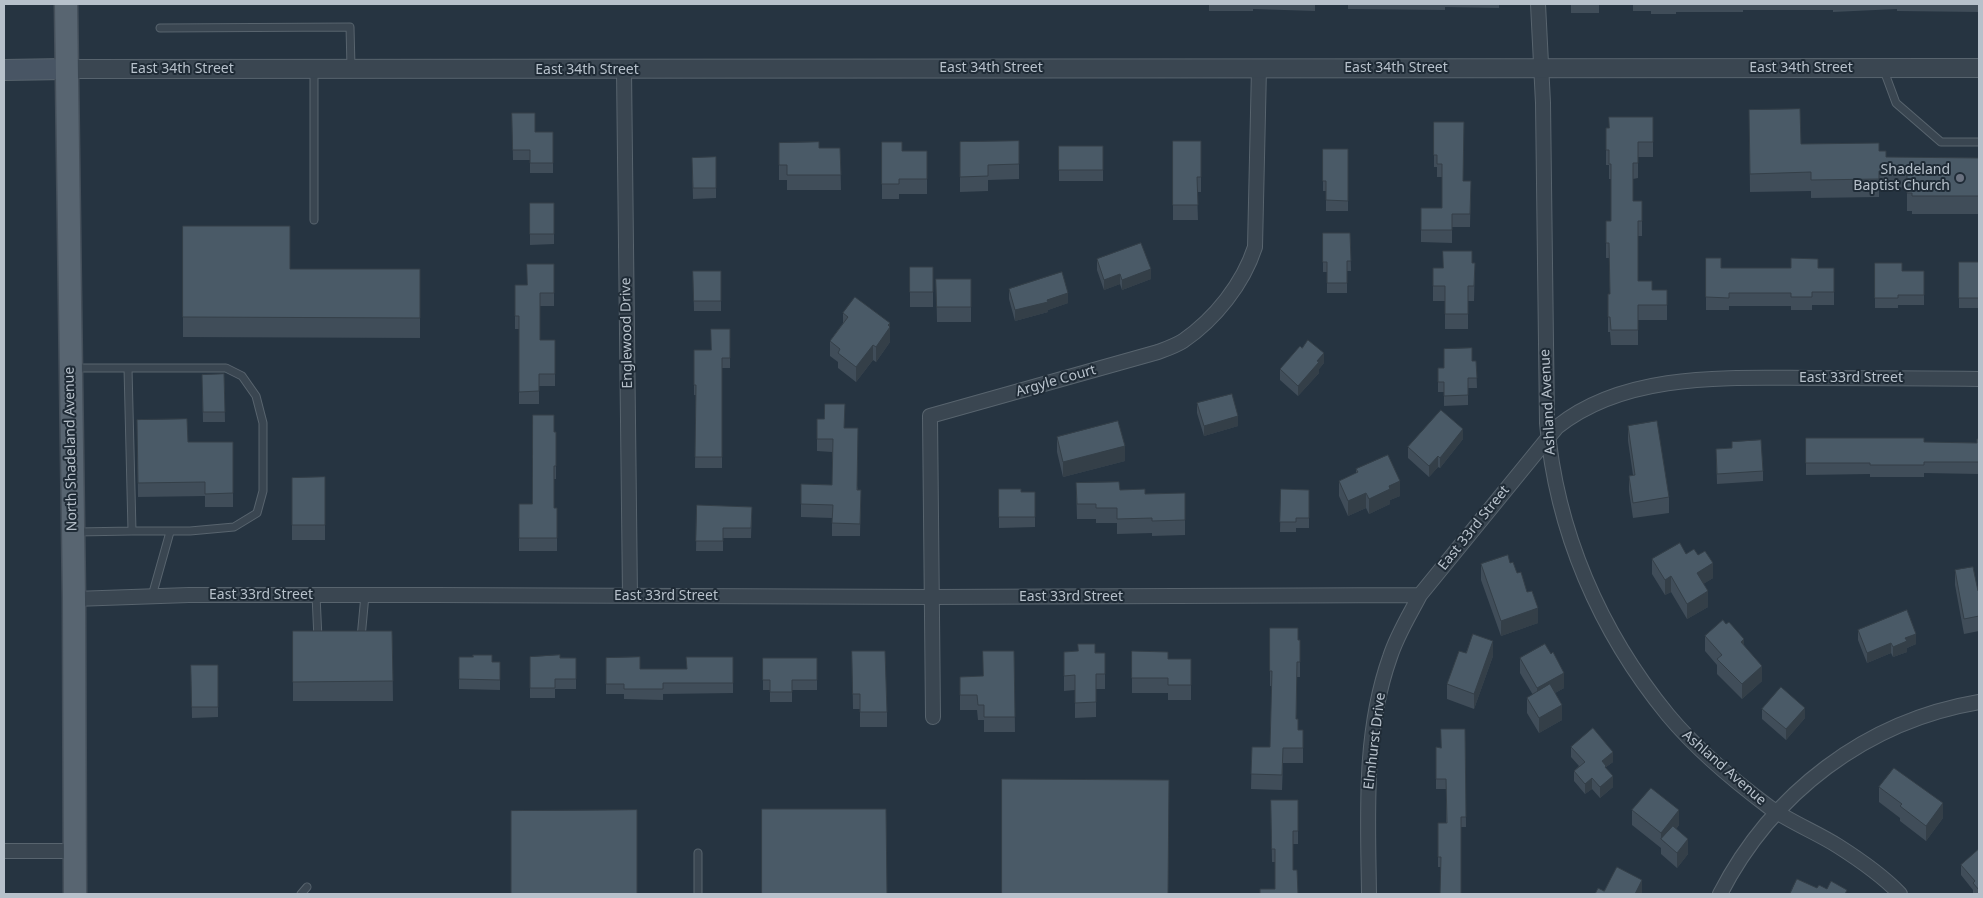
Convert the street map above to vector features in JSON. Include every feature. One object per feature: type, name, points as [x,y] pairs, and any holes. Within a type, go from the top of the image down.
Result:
[{"type":"main road","name":"North Shadeland Avenue","points":[[66,4],[74,600],[75,894]]},
{"type":"main road","name":"East 34th Street","points":[[4,70],[66,70]]},
{"type":"street","name":"Ashland Avenue","points":[[1538,4],[1542,103],[1546,408],[1548,437],[1556,488],[1572,546],[1598,609],[1619,646],[1637,675],[1680,729],[1739,784],[1777,812],[1860,860],[1880,875],[1900,894]]},
{"type":"street","name":"Argyle Court","points":[[933,717],[930,416],[1158,352],[1182,341],[1211,317],[1236,286],[1249,265],[1255,247],[1259,68]]},
{"type":"street","name":"East 34th Street","points":[[66,70],[1979,68]]},
{"type":"street","name":"Englewood Drive","points":[[624,70],[630,596]]},
{"type":"street","name":"East 33rd Street","points":[[74,600],[189,596],[316,595],[1420,596],[1548,437],[1572,415],[1586,408],[1635,391],[1685,380],[1720,378],[1979,378]]},
{"type":"street","name":"Elmhurst Drive","points":[[1369,894],[1368,774],[1377,705],[1393,649],[1403,626],[1420,596]]},
{"type":"street","points":[[1720,894],[1742,854],[1768,820],[1798,790],[1832,763],[1875,737],[1923,717],[1947,709],[1979,702]]},
{"type":"street","points":[[4,851],[74,851]]},
{"type":"lane","points":[[160,28],[350,27],[351,70]]},
{"type":"lane","points":[[1883,68],[1896,103],[1941,142],[1979,142]]},
{"type":"lane","points":[[314,70],[314,220]]},
{"type":"lane","points":[[70,368],[226,368],[242,376],[256,396],[263,422],[263,491],[257,513],[234,527],[170,532],[72,532]]},
{"type":"lane","points":[[128,368],[132,531]]},
{"type":"lane","points":[[151,598],[170,532]]},
{"type":"lane","points":[[316,595],[317,639],[326,638]]},
{"type":"lane","points":[[353,638],[362,638],[365,595]]},
{"type":"lane","points":[[698,853],[698,894]]},
{"type":"lane","points":[[301,894],[307,887]]},
{"type":"building","points":[[1800,109],[1801,144],[1879,143],[1879,151],[1886,151],[1886,157],[1979,158],[1979,196],[1912,196],[1912,193],[1907,193],[1907,169],[1879,171],[1879,179],[1811,180],[1811,172],[1750,174],[1749,110]]},
{"type":"building","points":[[512,113],[535,113],[535,132],[553,132],[553,163],[530,163],[530,150],[513,150]]},
{"type":"building","points":[[1609,117],[1653,117],[1653,142],[1638,142],[1638,163],[1633,163],[1633,201],[1642,201],[1642,221],[1638,221],[1638,281],[1652,281],[1652,290],[1667,290],[1667,305],[1638,305],[1638,330],[1611,330],[1610,317],[1608,317],[1608,294],[1610,294],[1609,243],[1606,243],[1606,221],[1611,221],[1611,164],[1609,164],[1609,150],[1606,150],[1606,128],[1609,128]]},
{"type":"building","points":[[1434,122],[1464,122],[1463,181],[1471,181],[1470,214],[1452,214],[1452,230],[1421,230],[1421,208],[1442,208],[1442,164],[1437,164],[1437,155],[1434,155]]},
{"type":"building","points":[[1019,141],[1019,164],[988,165],[988,176],[960,177],[960,142]]},
{"type":"building","points":[[1173,141],[1201,141],[1201,177],[1197,177],[1198,205],[1173,205]]},
{"type":"building","points":[[819,142],[819,148],[840,148],[841,175],[787,175],[787,165],[779,165],[779,143]]},
{"type":"building","points":[[882,142],[902,142],[902,151],[927,151],[927,179],[899,179],[899,184],[882,184]]},
{"type":"building","points":[[1059,146],[1103,146],[1103,170],[1059,170]]},
{"type":"building","points":[[1323,149],[1348,149],[1348,201],[1326,200],[1326,181],[1323,181]]},
{"type":"building","points":[[716,157],[716,188],[693,188],[692,158]]},
{"type":"building","points":[[530,203],[554,203],[554,234],[530,234]]},
{"type":"building","points":[[183,226],[290,226],[290,269],[420,269],[420,318],[183,317]]},
{"type":"building","points":[[1323,233],[1350,233],[1351,261],[1347,261],[1347,283],[1327,283],[1327,262],[1323,262]]},
{"type":"building","points":[[1141,243],[1151,269],[1122,280],[1120,274],[1104,280],[1097,259]]},
{"type":"building","points":[[1443,251],[1472,251],[1472,263],[1475,263],[1474,286],[1468,286],[1468,314],[1445,314],[1445,286],[1433,286],[1433,268],[1443,268]]},
{"type":"building","points":[[1706,258],[1721,258],[1721,268],[1791,268],[1791,258],[1818,259],[1818,268],[1834,268],[1834,292],[1812,292],[1812,297],[1791,297],[1791,293],[1729,293],[1729,298],[1706,297]]},
{"type":"building","points":[[1959,262],[1979,262],[1979,298],[1959,298]]},
{"type":"building","points":[[1875,263],[1902,263],[1902,271],[1924,271],[1924,295],[1898,295],[1898,298],[1875,298]]},
{"type":"building","points":[[527,264],[554,264],[554,293],[540,293],[540,340],[555,340],[555,374],[539,374],[539,391],[519,392],[519,316],[515,316],[515,285],[527,285]]},
{"type":"building","points":[[910,267],[933,267],[933,292],[910,292]]},
{"type":"building","points":[[693,271],[721,271],[721,301],[694,301]]},
{"type":"building","points":[[1062,272],[1068,293],[1047,300],[1048,302],[1015,310],[1009,289]]},
{"type":"building","points":[[936,279],[971,279],[971,307],[937,307]]},
{"type":"building","points":[[855,297],[890,323],[888,325],[890,327],[876,347],[873,345],[856,367],[838,353],[840,349],[830,341],[848,317],[843,313]]},
{"type":"building","points":[[711,329],[730,329],[730,358],[722,358],[722,457],[695,457],[696,385],[694,385],[694,350],[711,350]]},
{"type":"building","points":[[1308,340],[1324,353],[1317,361],[1319,362],[1298,386],[1280,369],[1300,346],[1302,348]]},
{"type":"building","points":[[1472,348],[1472,361],[1476,361],[1477,378],[1468,378],[1468,395],[1444,396],[1444,382],[1438,382],[1438,368],[1444,368],[1444,349]]},
{"type":"building","points":[[224,374],[225,412],[203,412],[202,375]]},
{"type":"building","points":[[1232,394],[1238,416],[1204,426],[1197,403]]},
{"type":"building","points":[[825,404],[845,404],[844,428],[858,428],[857,490],[861,490],[860,524],[832,523],[833,505],[801,504],[801,484],[832,485],[833,439],[817,439],[817,419],[824,419]]},
{"type":"building","points":[[1441,410],[1463,429],[1440,458],[1438,456],[1429,466],[1408,447]]},
{"type":"building","points":[[533,415],[554,415],[556,466],[554,466],[554,508],[557,508],[557,538],[519,538],[519,504],[532,504]]},
{"type":"building","points":[[187,419],[188,442],[233,442],[233,493],[205,494],[205,482],[138,483],[137,420]]},
{"type":"building","points":[[1118,421],[1125,446],[1063,462],[1057,437]]},
{"type":"building","points":[[1657,421],[1669,497],[1633,503],[1629,476],[1635,475],[1628,426]]},
{"type":"building","points":[[1806,438],[1924,438],[1924,442],[1977,443],[1977,439],[1979,439],[1979,462],[1924,462],[1924,465],[1806,463]]},
{"type":"building","points":[[1761,440],[1763,471],[1717,474],[1716,449],[1732,448],[1732,442]]},
{"type":"building","points":[[1388,455],[1400,481],[1389,486],[1390,489],[1369,499],[1366,493],[1348,501],[1339,481],[1358,472],[1356,469]]},
{"type":"building","points":[[325,477],[325,525],[292,525],[292,478]]},
{"type":"building","points":[[1119,482],[1120,490],[1145,489],[1145,494],[1185,493],[1185,520],[1152,521],[1152,518],[1117,519],[1117,508],[1096,508],[1096,504],[1077,504],[1076,483]]},
{"type":"building","points":[[999,489],[1021,489],[1021,492],[1035,492],[1035,517],[999,517]]},
{"type":"building","points":[[1281,489],[1309,490],[1309,518],[1296,518],[1296,522],[1280,522]]},
{"type":"building","points":[[697,505],[752,507],[751,528],[723,528],[723,541],[696,541]]},
{"type":"building","points":[[1680,543],[1686,554],[1694,549],[1698,555],[1705,551],[1713,563],[1697,573],[1708,591],[1687,604],[1671,576],[1665,580],[1652,559]]},
{"type":"building","points":[[1508,555],[1510,563],[1513,562],[1517,573],[1521,572],[1527,592],[1532,591],[1538,608],[1501,621],[1481,564]]},
{"type":"building","points":[[1973,567],[1979,591],[1979,616],[1964,619],[1955,570]]},
{"type":"building","points":[[1907,610],[1916,634],[1905,638],[1907,641],[1893,647],[1891,643],[1867,653],[1858,630]]},
{"type":"building","points":[[1723,620],[1726,624],[1729,622],[1744,639],[1741,642],[1762,666],[1742,684],[1717,659],[1722,655],[1705,636]]},
{"type":"building","points":[[1270,628],[1298,628],[1298,640],[1300,640],[1300,662],[1297,662],[1296,719],[1298,719],[1298,730],[1303,730],[1303,748],[1283,748],[1282,775],[1251,774],[1252,747],[1270,747],[1272,671],[1270,671]]},
{"type":"building","points":[[293,631],[392,631],[393,681],[293,682]]},
{"type":"building","points":[[1473,634],[1493,641],[1474,694],[1447,684],[1459,651],[1466,653]]},
{"type":"building","points":[[1078,644],[1095,644],[1095,653],[1105,653],[1105,674],[1096,674],[1096,702],[1075,703],[1075,675],[1064,676],[1064,652],[1078,651]]},
{"type":"building","points":[[1545,644],[1551,654],[1553,652],[1564,673],[1537,688],[1520,658]]},
{"type":"building","points":[[852,651],[885,651],[887,712],[860,712],[860,694],[853,694]]},
{"type":"building","points":[[983,651],[1014,651],[1015,717],[984,717],[984,705],[978,705],[977,695],[960,695],[960,677],[983,676]]},
{"type":"building","points":[[1132,651],[1168,652],[1168,659],[1191,659],[1191,685],[1168,685],[1168,678],[1132,678]]},
{"type":"building","points":[[473,655],[492,655],[492,662],[500,662],[500,680],[459,679],[459,657],[473,657]]},
{"type":"building","points":[[560,655],[560,658],[576,658],[576,679],[555,679],[555,688],[530,688],[530,657]]},
{"type":"building","points":[[640,657],[640,669],[687,669],[686,657],[733,657],[733,683],[663,683],[663,689],[624,689],[624,684],[606,684],[606,658]]},
{"type":"building","points":[[763,658],[817,658],[817,680],[792,680],[792,692],[770,692],[770,680],[763,680]]},
{"type":"building","points":[[191,665],[218,665],[218,707],[192,707]]},
{"type":"building","points":[[1550,684],[1562,705],[1539,718],[1527,698]]},
{"type":"building","points":[[1781,687],[1805,708],[1786,729],[1762,709]]},
{"type":"building","points":[[1593,728],[1613,752],[1602,761],[1613,776],[1600,787],[1592,778],[1585,784],[1574,771],[1585,762],[1571,747]]},
{"type":"building","points":[[1441,729],[1465,729],[1466,817],[1461,817],[1461,894],[1440,894],[1441,857],[1438,857],[1438,823],[1447,823],[1446,779],[1436,779],[1436,747],[1441,748]]},
{"type":"building","points":[[1894,768],[1943,803],[1926,826],[1900,806],[1902,804],[1879,787]]},
{"type":"building","points":[[1002,779],[1169,780],[1168,894],[1002,894]]},
{"type":"building","points":[[1651,788],[1679,810],[1661,833],[1632,810]]},
{"type":"building","points":[[1271,800],[1298,800],[1298,831],[1293,831],[1293,870],[1297,870],[1298,894],[1260,894],[1260,889],[1275,889],[1275,849],[1272,849]]},
{"type":"building","points":[[762,809],[886,809],[887,894],[762,894]]},
{"type":"building","points":[[637,810],[637,894],[511,894],[511,811]]},
{"type":"building","points":[[1673,826],[1688,839],[1677,853],[1661,839]]},
{"type":"building","points":[[1979,849],[1979,890],[1973,883],[1975,881],[1961,865]]},
{"type":"building","points":[[1617,867],[1642,880],[1635,894],[1595,894],[1598,888],[1604,891]]},
{"type":"building","points":[[1797,879],[1817,888],[1819,885],[1827,889],[1831,881],[1847,890],[1845,894],[1790,894]]},
{"type":"place","name":"Shadeland Baptist Church","points":[[1960,178]]}]
